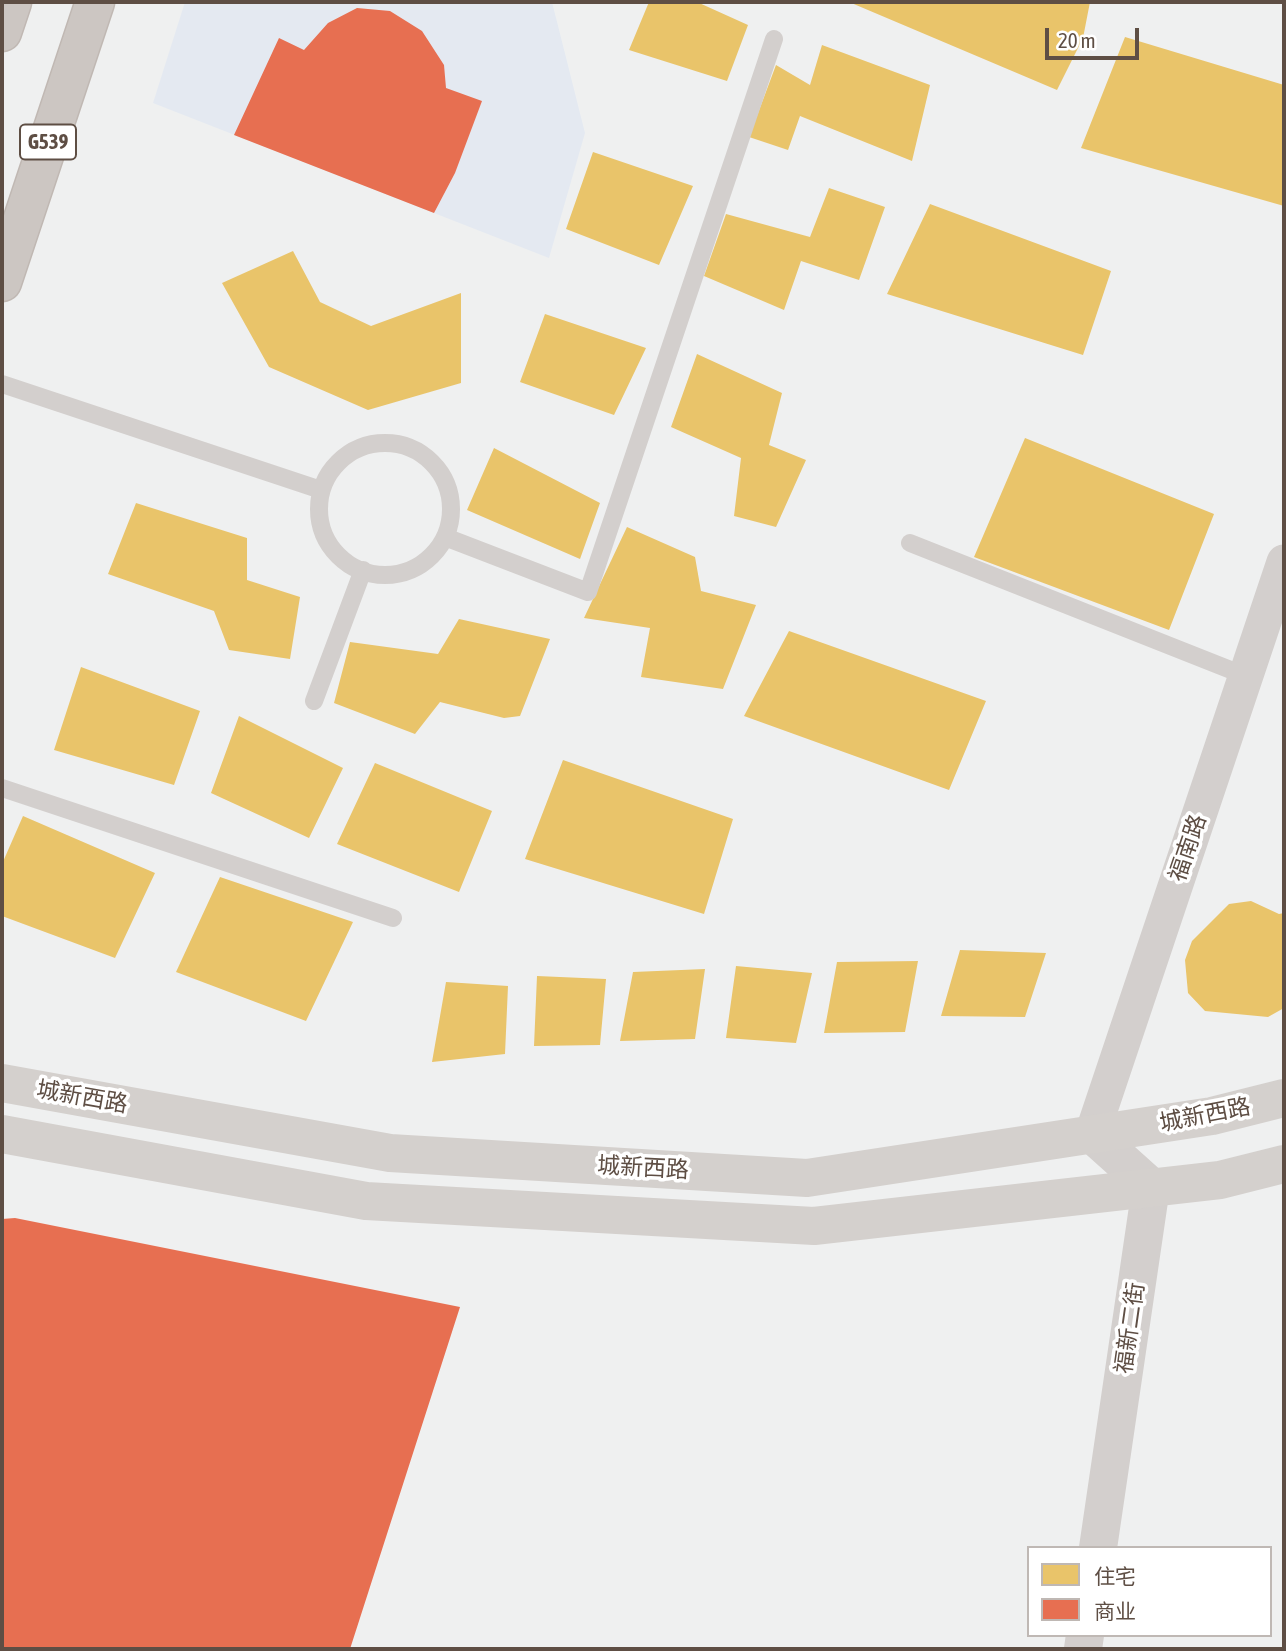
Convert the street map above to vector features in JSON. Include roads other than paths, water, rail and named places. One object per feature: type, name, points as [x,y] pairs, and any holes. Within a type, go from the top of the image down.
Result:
[{"type":"highway","points":[[2,32],[12,2]]},
{"type":"highway","name":"G539","points":[[2,282],[95,2]]},
{"type":"main road","name":"城新西路","points":[[11,1079],[390,1153],[807,1178],[1212,1116],[1284,1098]]},
{"type":"main road","name":"城新西路","points":[[13,1140],[366,1200],[814,1226],[1220,1180],[1284,1164]]},
{"type":"street","name":"福南路","points":[[1092,1134],[1284,562]]},
{"type":"street","points":[[1092,1134],[1151,1187]]},
{"type":"street","name":"福新二街","points":[[1098,1546],[1151,1187]]},
{"type":"lane","points":[[445,537],[588,592],[774,39]]},
{"type":"lane","points":[[2,384],[321,490]]},
{"type":"lane","points":[[387,442],[408,447],[427,458],[441,475],[450,495],[451,516],[445,537],[432,555],[415,568],[394,574],[372,574],[352,566],[335,552],[323,534],[319,512],[321,490],[331,471],[355,450],[387,442]]},
{"type":"lane","points":[[910,543],[1246,676]]},
{"type":"lane","points":[[314,701],[363,570]]},
{"type":"lane","points":[[2,788],[393,918]]}]
